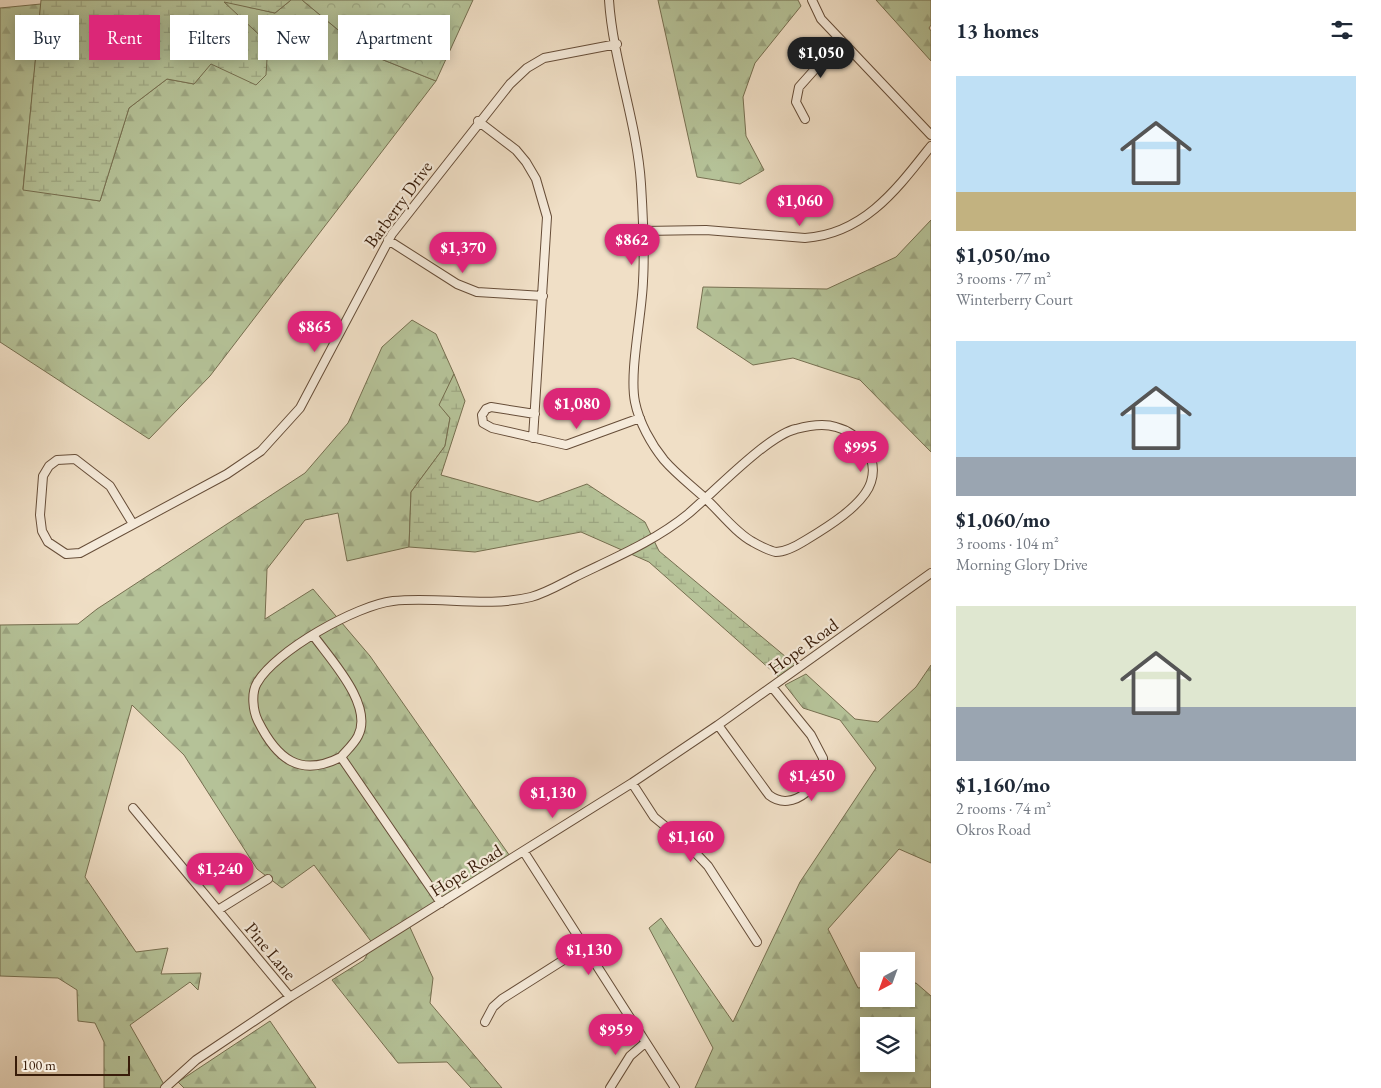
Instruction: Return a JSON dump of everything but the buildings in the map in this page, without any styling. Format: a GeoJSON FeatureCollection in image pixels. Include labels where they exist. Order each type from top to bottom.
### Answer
{"type":"FeatureCollection","features":[{"type":"Feature","properties":{"kind":"street"},"geometry":{"type":"LineString","coordinates":[[313,635],[350,687],[357,700],[361,715],[359,735],[341,757],[326,764],[312,767],[283,757],[266,737],[254,712],[254,686],[270,665],[313,635],[363,608],[392,601],[496,601],[535,596],[660,534],[706,498],[768,443],[791,429],[832,425],[859,440],[873,464],[872,481],[864,497],[824,530],[796,546],[776,552],[751,541],[706,498],[664,460],[640,418],[633,389],[644,278],[638,154],[609,0]]}},
{"type":"Feature","properties":{"kind":"street"},"geometry":{"type":"LineString","coordinates":[[812,0],[821,19],[931,135]]}},
{"type":"Feature","properties":{"kind":"street"},"geometry":{"type":"LineString","coordinates":[[805,119],[796,102],[799,87],[841,40]]}},
{"type":"Feature","properties":{"kind":"street","name":"Barberry Drive"},"geometry":{"type":"LineString","coordinates":[[133,524],[110,486],[75,459],[57,460],[43,476],[40,515],[42,531],[48,542],[56,549],[66,554],[80,553],[227,474],[261,452],[300,408],[388,240],[478,121],[510,84],[527,68],[544,58],[617,44]]}},
{"type":"Feature","properties":{"kind":"street"},"geometry":{"type":"LineString","coordinates":[[478,121],[516,150],[536,179],[547,217],[533,438]]}},
{"type":"Feature","properties":{"kind":"street"},"geometry":{"type":"LineString","coordinates":[[642,231],[706,230],[805,238],[820,237],[867,217],[881,206],[931,146]]}},
{"type":"Feature","properties":{"kind":"street"},"geometry":{"type":"LineString","coordinates":[[388,240],[457,284],[477,292],[543,296]]}},
{"type":"Feature","properties":{"kind":"street"},"geometry":{"type":"LineString","coordinates":[[535,414],[491,407],[486,409],[482,416],[484,423],[492,428],[566,445],[640,418]]}},
{"type":"Feature","properties":{"kind":"street","name":"Hope Road"},"geometry":{"type":"LineString","coordinates":[[165,1088],[196,1060],[290,997],[442,904],[632,783],[718,725],[931,573]]}},
{"type":"Feature","properties":{"kind":"street"},"geometry":{"type":"LineString","coordinates":[[718,725],[769,795],[775,800],[786,803],[801,796],[819,774],[823,758],[811,735],[772,687]]}},
{"type":"Feature","properties":{"kind":"street"},"geometry":{"type":"LineString","coordinates":[[341,757],[442,904]]}},
{"type":"Feature","properties":{"kind":"street"},"geometry":{"type":"LineString","coordinates":[[632,783],[654,818],[688,845],[708,866],[757,942]]}},
{"type":"Feature","properties":{"kind":"street","name":"Pine Lane"},"geometry":{"type":"LineString","coordinates":[[133,808],[290,997]]}},
{"type":"Feature","properties":{"kind":"street"},"geometry":{"type":"LineString","coordinates":[[524,852],[675,1088]]}},
{"type":"Feature","properties":{"kind":"street"},"geometry":{"type":"LineString","coordinates":[[218,910],[268,879]]}},
{"type":"Feature","properties":{"kind":"street"},"geometry":{"type":"LineString","coordinates":[[485,1022],[496,1003],[584,947]]}},
{"type":"Feature","properties":{"kind":"street"},"geometry":{"type":"LineString","coordinates":[[610,1088],[630,1056],[645,1043]]}},
{"type":"Feature","properties":{"kind":"green space"},"geometry":{"type":"Polygon","coordinates":[[[41,0],[291,0],[275,13],[224,2],[238,15],[170,15],[170,60],[248,60],[248,24],[258,34],[258,60],[267,60],[266,75],[256,85],[211,64],[194,84],[167,79],[129,108],[100,201],[23,190],[35,60],[79,60],[79,15],[40,15],[41,0]]]}},
{"type":"Feature","properties":{"kind":"green space"},"geometry":{"type":"Polygon","coordinates":[[[291,0],[302,0],[320,15],[258,15],[258,60],[328,60],[328,22],[338,30],[338,60],[384,60],[436,81],[210,376],[149,439],[0,342],[0,8],[41,4],[40,15],[15,15],[15,60],[36,60],[23,189],[100,201],[129,108],[167,79],[194,84],[212,60],[248,60],[248,15],[220,15],[223,1],[275,13],[291,0]]]}},
{"type":"Feature","properties":{"kind":"green space"},"geometry":{"type":"Polygon","coordinates":[[[302,0],[473,0],[450,50],[450,15],[338,15],[338,30],[328,22],[328,15],[320,15],[302,0]]]}},
{"type":"Feature","properties":{"kind":"green space"},"geometry":{"type":"Polygon","coordinates":[[[658,0],[798,0],[801,6],[755,63],[743,97],[746,136],[764,170],[740,184],[697,177],[658,0]]]}},
{"type":"Feature","properties":{"kind":"green space"},"geometry":{"type":"Polygon","coordinates":[[[876,0],[931,0],[931,25],[929,28],[931,31],[931,61],[876,0]]]}},
{"type":"Feature","properties":{"kind":"green space"},"geometry":{"type":"Polygon","coordinates":[[[384,60],[446,60],[436,81],[384,60]]]}},
{"type":"Feature","properties":{"kind":"green space"},"geometry":{"type":"Polygon","coordinates":[[[931,220],[931,452],[860,380],[793,358],[753,365],[697,328],[703,287],[827,289],[896,257],[931,220]]]}},
{"type":"Feature","properties":{"kind":"green space"},"geometry":{"type":"Polygon","coordinates":[[[412,320],[436,334],[454,374],[440,405],[450,418],[445,446],[411,492],[409,547],[347,561],[338,513],[305,520],[267,569],[265,619],[313,589],[370,656],[512,859],[408,923],[433,978],[430,1003],[502,1088],[471,1088],[447,1062],[398,1063],[332,980],[364,960],[373,944],[314,865],[282,888],[257,869],[184,755],[132,705],[85,877],[136,952],[168,948],[161,974],[201,973],[198,990],[190,982],[130,1025],[166,1088],[104,1088],[104,1042],[95,1023],[78,1021],[77,990],[58,978],[0,976],[0,625],[78,624],[97,609],[305,473],[348,423],[382,347],[412,320]]]}},
{"type":"Feature","properties":{"kind":"green space"},"geometry":{"type":"Polygon","coordinates":[[[454,374],[465,401],[441,475],[538,502],[587,484],[645,522],[659,551],[798,667],[780,678],[649,562],[581,532],[475,552],[409,547],[411,492],[445,446],[450,418],[439,405],[454,374]]]}},
{"type":"Feature","properties":{"kind":"green space"},"geometry":{"type":"Polygon","coordinates":[[[931,665],[931,863],[899,849],[828,929],[858,988],[860,988],[860,1008],[915,1008],[915,983],[931,996],[931,1088],[695,1088],[713,1048],[649,928],[661,918],[733,1022],[800,882],[876,768],[840,720],[803,708],[785,685],[806,674],[855,719],[878,722],[916,687],[931,665]]]}},
{"type":"Feature","properties":{"kind":"green space"},"geometry":{"type":"Polygon","coordinates":[[[270,1021],[316,1088],[184,1088],[178,1082],[270,1021]]]}}]}
